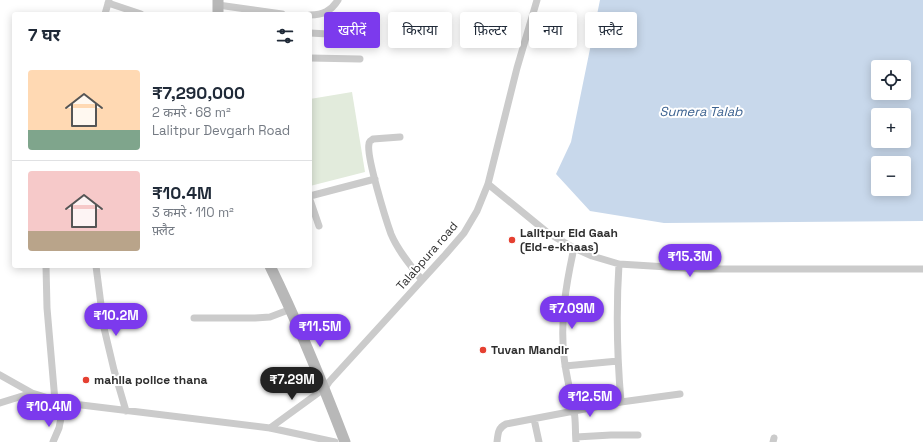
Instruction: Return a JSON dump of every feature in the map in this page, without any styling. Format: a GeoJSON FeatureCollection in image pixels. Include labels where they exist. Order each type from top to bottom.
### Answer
{"type":"FeatureCollection","features":[{"type":"Feature","properties":{"kind":"main road"},"geometry":{"type":"LineString","coordinates":[[271,268],[327,385],[345,442]]}},
{"type":"Feature","properties":{"kind":"main road"},"geometry":{"type":"LineString","coordinates":[[278,268],[294,298],[350,442]]}},
{"type":"Feature","properties":{"kind":"street"},"geometry":{"type":"LineString","coordinates":[[312,15],[325,13],[332,9],[338,0]]}},
{"type":"Feature","properties":{"kind":"street","name":"Talabpura road"},"geometry":{"type":"LineString","coordinates":[[270,428],[327,385],[464,233],[477,211],[488,184],[517,68],[537,0]]}},
{"type":"Feature","properties":{"kind":"street"},"geometry":{"type":"LineString","coordinates":[[106,12],[109,1],[136,12]]}},
{"type":"Feature","properties":{"kind":"street"},"geometry":{"type":"LineString","coordinates":[[221,6],[267,12]]}},
{"type":"Feature","properties":{"kind":"street"},"geometry":{"type":"LineString","coordinates":[[312,33],[324,34]]}},
{"type":"Feature","properties":{"kind":"street"},"geometry":{"type":"LineString","coordinates":[[312,58],[360,59]]}},
{"type":"Feature","properties":{"kind":"street"},"geometry":{"type":"LineString","coordinates":[[400,137],[373,139],[370,142],[369,148],[375,179],[391,235],[422,280]]}},
{"type":"Feature","properties":{"kind":"street"},"geometry":{"type":"LineString","coordinates":[[312,195],[375,179]]}},
{"type":"Feature","properties":{"kind":"street"},"geometry":{"type":"LineString","coordinates":[[488,184],[548,233],[574,248],[592,256],[619,264],[700,270],[923,269]]}},
{"type":"Feature","properties":{"kind":"street"},"geometry":{"type":"LineString","coordinates":[[312,206],[319,226]]}},
{"type":"Feature","properties":{"kind":"street"},"geometry":{"type":"LineString","coordinates":[[574,248],[566,280],[562,313],[565,366],[574,412],[576,440],[611,435],[638,435]]}},
{"type":"Feature","properties":{"kind":"street"},"geometry":{"type":"LineString","coordinates":[[619,264],[617,299],[618,361],[621,402]]}},
{"type":"Feature","properties":{"kind":"street"},"geometry":{"type":"LineString","coordinates":[[46,268],[55,401],[57,411],[61,418],[59,428],[53,442]]}},
{"type":"Feature","properties":{"kind":"street"},"geometry":{"type":"LineString","coordinates":[[96,268],[104,328],[126,411]]}},
{"type":"Feature","properties":{"kind":"street"},"geometry":{"type":"LineString","coordinates":[[194,318],[270,317],[291,309]]}},
{"type":"Feature","properties":{"kind":"street"},"geometry":{"type":"LineString","coordinates":[[565,366],[618,361]]}},
{"type":"Feature","properties":{"kind":"street"},"geometry":{"type":"LineString","coordinates":[[0,375],[32,393],[65,404],[270,428],[334,442]]}},
{"type":"Feature","properties":{"kind":"street"},"geometry":{"type":"LineString","coordinates":[[0,403],[32,393]]}},
{"type":"Feature","properties":{"kind":"street"},"geometry":{"type":"LineString","coordinates":[[497,442],[498,430],[502,426],[621,402],[680,394]]}},
{"type":"Feature","properties":{"kind":"street"},"geometry":{"type":"LineString","coordinates":[[534,419],[539,442]]}},
{"type":"Feature","properties":{"kind":"green space"},"geometry":{"type":"Polygon","coordinates":[[[352,92],[365,172],[312,185],[312,99],[352,92]]]}},
{"type":"Feature","properties":{"kind":"water","name":"Sumera Talab"},"geometry":{"type":"Polygon","coordinates":[[[600,0],[923,0],[923,221],[664,223],[590,211],[556,174],[571,142],[590,48],[637,48],[637,12],[598,12],[600,0]]]}},
{"type":"Feature","properties":{"kind":"place","name":"Lalitpur Eid Gaah (Eid-e-khaas)"},"geometry":{"type":"Point","coordinates":[512,240]}},
{"type":"Feature","properties":{"kind":"place","name":"Tuvan Mandir"},"geometry":{"type":"Point","coordinates":[483,350]}},
{"type":"Feature","properties":{"kind":"place","name":"mahila police thana"},"geometry":{"type":"Point","coordinates":[86,380]}}]}
